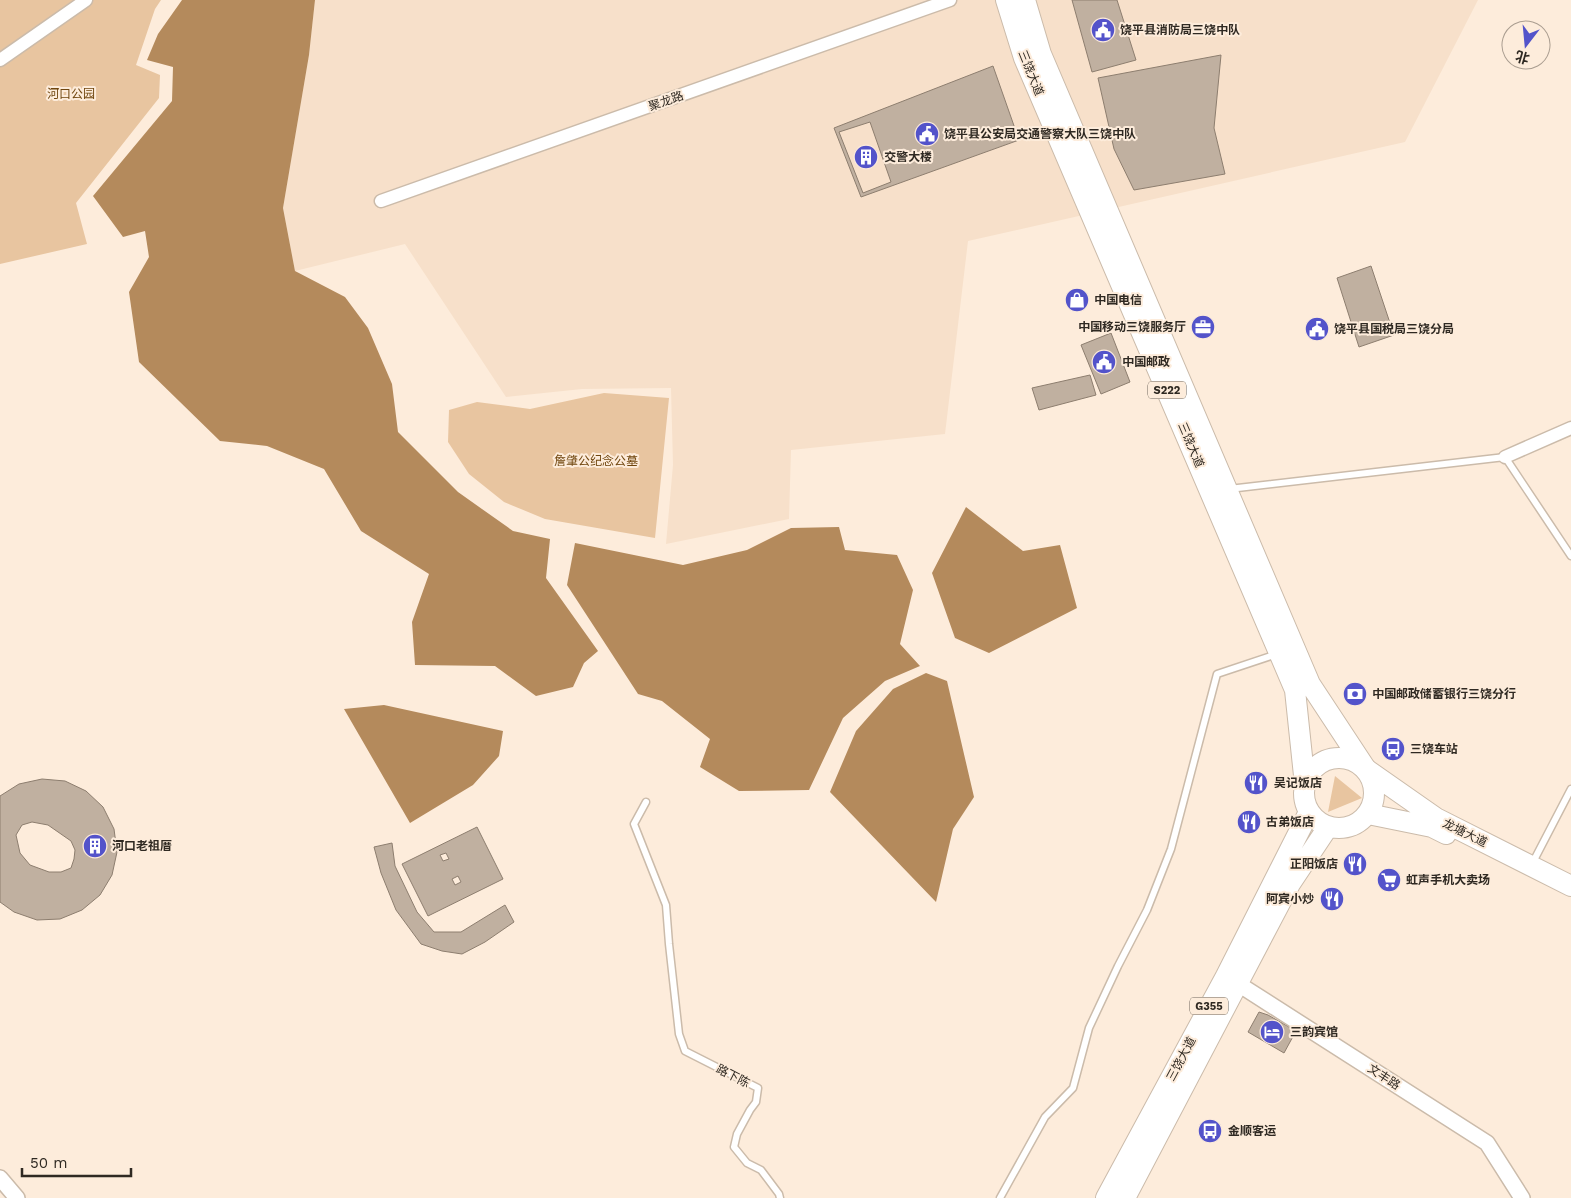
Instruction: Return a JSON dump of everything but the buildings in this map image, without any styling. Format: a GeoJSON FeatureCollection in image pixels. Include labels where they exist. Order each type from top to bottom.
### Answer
{"type":"FeatureCollection","features":[{"type":"Feature","properties":{"kind":"main road","name":"三饶大道"},"geometry":{"type":"LineString","coordinates":[[1006,0],[1024,58],[1219,490],[1280,653],[1303,687],[1366,769]]}},
{"type":"Feature","properties":{"kind":"main road","name":"三饶大道"},"geometry":{"type":"LineString","coordinates":[[1025,0],[1041,54],[1219,490],[1303,687],[1305,785]]}},
{"type":"Feature","properties":{"kind":"main road"},"geometry":{"type":"LineString","coordinates":[[1347,758],[1357,762],[1366,769],[1375,791],[1374,804],[1360,823],[1349,828],[1338,829],[1328,827],[1319,822],[1309,812],[1304,796],[1305,785],[1309,775],[1325,760],[1347,758]]}},
{"type":"Feature","properties":{"kind":"main road","name":"龙塘大道"},"geometry":{"type":"LineString","coordinates":[[1366,769],[1434,823],[1529,870],[1571,886]]}},
{"type":"Feature","properties":{"kind":"main road","name":"三饶大道"},"geometry":{"type":"LineString","coordinates":[[1106,1198],[1232,980],[1283,881],[1309,812]]}},
{"type":"Feature","properties":{"kind":"main road","name":"龙塘大道"},"geometry":{"type":"LineString","coordinates":[[1368,814],[1434,823]]}},
{"type":"Feature","properties":{"kind":"main road","name":"三饶大道"},"geometry":{"type":"LineString","coordinates":[[1283,881],[1328,827]]}},
{"type":"Feature","properties":{"kind":"main road","name":"龙塘大道"},"geometry":{"type":"LineString","coordinates":[[1529,870],[1571,897]]}},
{"type":"Feature","properties":{"kind":"main road","name":"三饶大道"},"geometry":{"type":"LineString","coordinates":[[1124,1198],[1216,1023],[1232,980]]}},
{"type":"Feature","properties":{"kind":"street"},"geometry":{"type":"LineString","coordinates":[[0,60],[86,0]]}},
{"type":"Feature","properties":{"kind":"street","name":"聚龙路"},"geometry":{"type":"LineString","coordinates":[[381,201],[950,0]]}},
{"type":"Feature","properties":{"kind":"street"},"geometry":{"type":"LineString","coordinates":[[1505,457],[1571,428]]}},
{"type":"Feature","properties":{"kind":"street","name":"文丰路"},"geometry":{"type":"LineString","coordinates":[[1232,980],[1487,1143],[1522,1198]]}},
{"type":"Feature","properties":{"kind":"street"},"geometry":{"type":"LineString","coordinates":[[0,1178],[17,1198]]}},
{"type":"Feature","properties":{"kind":"lane"},"geometry":{"type":"LineString","coordinates":[[1219,490],[1505,457],[1571,556]]}},
{"type":"Feature","properties":{"kind":"lane"},"geometry":{"type":"LineString","coordinates":[[1000,1198],[1045,1117],[1073,1088],[1089,1028],[1147,910],[1171,849],[1217,674],[1280,653]]}},
{"type":"Feature","properties":{"kind":"lane"},"geometry":{"type":"LineString","coordinates":[[1529,870],[1571,789]]}},
{"type":"Feature","properties":{"kind":"lane","name":"路下陈"},"geometry":{"type":"LineString","coordinates":[[646,802],[634,824],[666,905],[679,1034],[685,1051],[758,1088],[756,1102],[738,1134],[734,1147],[747,1163],[761,1170],[780,1198]]}},
{"type":"Feature","properties":{"kind":"shaded area"},"geometry":{"type":"Polygon","coordinates":[[[182,0],[315,0],[309,55],[283,208],[295,271],[345,297],[368,328],[392,384],[398,432],[458,492],[513,531],[550,539],[546,578],[598,651],[584,663],[573,687],[536,696],[495,666],[415,665],[412,622],[429,574],[361,531],[324,469],[267,446],[220,441],[139,362],[129,292],[149,257],[145,231],[123,237],[93,196],[172,101],[173,67],[147,60],[158,34],[182,0]]]}},
{"type":"Feature","properties":{"kind":"shaded area"},"geometry":{"type":"Polygon","coordinates":[[[315,0],[1478,0],[1405,142],[968,241],[945,434],[791,450],[789,519],[666,544],[673,465],[671,388],[582,389],[506,397],[405,244],[295,271],[283,208],[309,55],[315,0]]]}},
{"type":"Feature","properties":{"kind":"shaded area"},"geometry":{"type":"Polygon","coordinates":[[[966,507],[1023,551],[1060,545],[1077,608],[989,653],[955,638],[932,573],[966,507]]]}},
{"type":"Feature","properties":{"kind":"shaded area"},"geometry":{"type":"Polygon","coordinates":[[[839,527],[845,550],[897,555],[913,590],[900,644],[920,666],[885,681],[843,718],[809,790],[739,791],[700,767],[710,739],[662,701],[638,694],[567,585],[575,543],[683,565],[747,550],[791,528],[839,527]]]}},
{"type":"Feature","properties":{"kind":"shaded area"},"geometry":{"type":"Polygon","coordinates":[[[926,673],[947,681],[974,797],[953,829],[936,902],[830,792],[856,731],[893,689],[926,673]]]}},
{"type":"Feature","properties":{"kind":"shaded area"},"geometry":{"type":"Polygon","coordinates":[[[384,705],[503,731],[499,756],[473,785],[410,823],[344,709],[384,705]]]}},
{"type":"Feature","properties":{"kind":"green space","name":"河口公园"},"geometry":{"type":"Polygon","coordinates":[[[0,0],[161,0],[155,9],[136,65],[160,75],[159,98],[76,203],[87,244],[0,264],[0,0]]]}},
{"type":"Feature","properties":{"kind":"green space","name":"詹肇公纪念公墓"},"geometry":{"type":"Polygon","coordinates":[[[604,393],[669,398],[655,538],[545,519],[504,502],[469,474],[448,442],[449,410],[477,402],[530,409],[604,393]]]}},
{"type":"Feature","properties":{"kind":"green space"},"geometry":{"type":"Polygon","coordinates":[[[1335,776],[1362,798],[1328,812],[1335,776]]]}},
{"type":"Feature","properties":{"kind":"place","name":"饶平县消防局三饶中队"},"geometry":{"type":"Point","coordinates":[1103,30]}},
{"type":"Feature","properties":{"kind":"place","name":"饶平县公安局交通警察大队三饶中队"},"geometry":{"type":"Point","coordinates":[927,134]}},
{"type":"Feature","properties":{"kind":"place","name":"交警大楼"},"geometry":{"type":"Point","coordinates":[866,157]}},
{"type":"Feature","properties":{"kind":"place","name":"中国电信"},"geometry":{"type":"Point","coordinates":[1077,300]}},
{"type":"Feature","properties":{"kind":"place","name":"中国移动三饶服务厅"},"geometry":{"type":"Point","coordinates":[1203,327]}},
{"type":"Feature","properties":{"kind":"place","name":"饶平县国税局三饶分局"},"geometry":{"type":"Point","coordinates":[1317,329]}},
{"type":"Feature","properties":{"kind":"place","name":"中国邮政"},"geometry":{"type":"Point","coordinates":[1104,362]}},
{"type":"Feature","properties":{"kind":"place","name":"中国邮政储蓄银行三饶分行"},"geometry":{"type":"Point","coordinates":[1355,694]}},
{"type":"Feature","properties":{"kind":"place","name":"三饶车站"},"geometry":{"type":"Point","coordinates":[1393,749]}},
{"type":"Feature","properties":{"kind":"place","name":"吴记饭店"},"geometry":{"type":"Point","coordinates":[1256,783]}},
{"type":"Feature","properties":{"kind":"place","name":"古弟饭店"},"geometry":{"type":"Point","coordinates":[1249,822]}},
{"type":"Feature","properties":{"kind":"place","name":"河口老祖厝"},"geometry":{"type":"Point","coordinates":[95,846]}},
{"type":"Feature","properties":{"kind":"place","name":"正阳饭店"},"geometry":{"type":"Point","coordinates":[1355,864]}},
{"type":"Feature","properties":{"kind":"place","name":"虹声手机大卖场"},"geometry":{"type":"Point","coordinates":[1389,880]}},
{"type":"Feature","properties":{"kind":"place","name":"阿宾小炒"},"geometry":{"type":"Point","coordinates":[1332,899]}},
{"type":"Feature","properties":{"kind":"place","name":"三韵宾馆"},"geometry":{"type":"Point","coordinates":[1272,1032]}},
{"type":"Feature","properties":{"kind":"place","name":"金顺客运"},"geometry":{"type":"Point","coordinates":[1210,1131]}}]}
